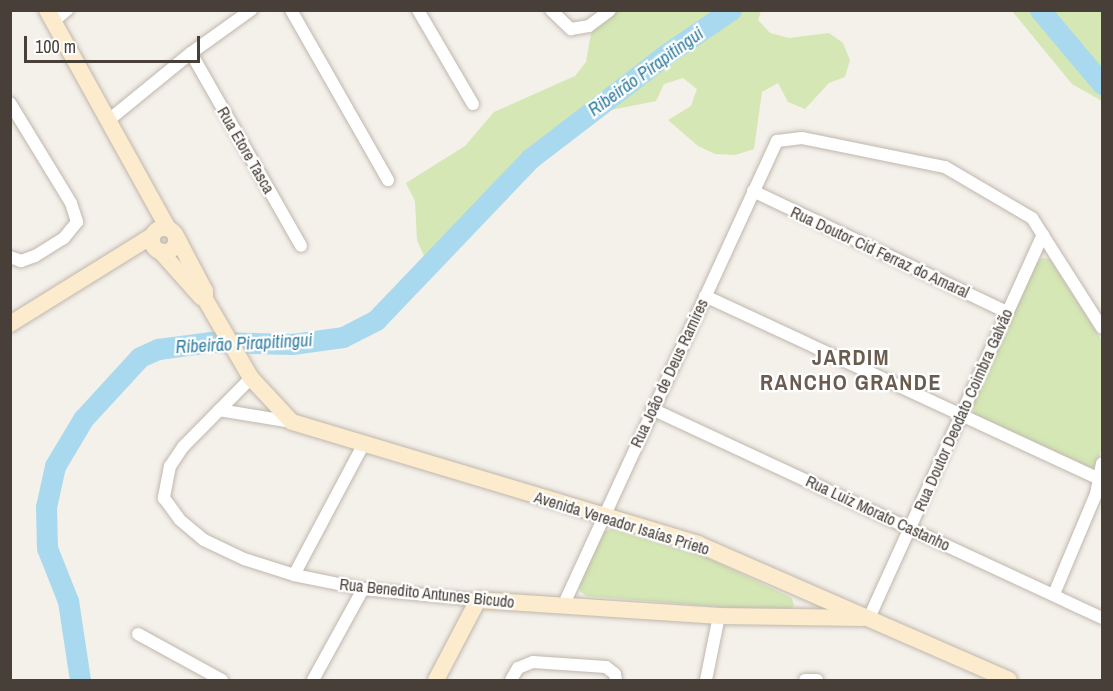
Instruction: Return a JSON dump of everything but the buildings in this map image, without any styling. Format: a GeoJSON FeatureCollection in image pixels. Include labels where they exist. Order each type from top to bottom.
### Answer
{"type":"FeatureCollection","features":[{"type":"Feature","properties":{"kind":"main road","name":"Avenida Vereador Isaías Prieto"},"geometry":{"type":"LineString","coordinates":[[56,14],[151,199],[161,238],[205,291],[207,303],[248,373],[292,422],[698,544],[869,618],[990,676],[1009,681]]}},
{"type":"Feature","properties":{"kind":"main road"},"geometry":{"type":"LineString","coordinates":[[10,324],[110,264],[161,238]]}},
{"type":"Feature","properties":{"kind":"main road"},"geometry":{"type":"LineString","coordinates":[[436,681],[478,600]]}},
{"type":"Feature","properties":{"kind":"main road","name":"Rua Benedito Antunes Bicudo"},"geometry":{"type":"LineString","coordinates":[[478,600],[719,616],[869,618]]}},
{"type":"Feature","properties":{"kind":"street"},"geometry":{"type":"LineString","coordinates":[[110,119],[191,53],[251,10]]}},
{"type":"Feature","properties":{"kind":"street"},"geometry":{"type":"LineString","coordinates":[[291,10],[388,180]]}},
{"type":"Feature","properties":{"kind":"street"},"geometry":{"type":"LineString","coordinates":[[418,10],[472,104]]}},
{"type":"Feature","properties":{"kind":"street"},"geometry":{"type":"LineString","coordinates":[[551,10],[572,29],[589,26],[610,10]]}},
{"type":"Feature","properties":{"kind":"street","name":"Rua Etore Tasca"},"geometry":{"type":"LineString","coordinates":[[191,53],[301,246]]}},
{"type":"Feature","properties":{"kind":"street"},"geometry":{"type":"LineString","coordinates":[[10,103],[76,214],[75,228],[35,256],[14,259]]}},
{"type":"Feature","properties":{"kind":"street","name":"Rua João de Deus Ramires"},"geometry":{"type":"LineString","coordinates":[[563,606],[777,141],[802,138],[945,166],[1032,218],[1043,235]]}},
{"type":"Feature","properties":{"kind":"street","name":"Rua Doutor Cid Ferraz do Amaral"},"geometry":{"type":"LineString","coordinates":[[753,191],[1007,312]]}},
{"type":"Feature","properties":{"kind":"street"},"geometry":{"type":"LineString","coordinates":[[1043,235],[1102,328]]}},
{"type":"Feature","properties":{"kind":"street","name":"Rua Doutor Deodato Coimbra Galvão"},"geometry":{"type":"LineString","coordinates":[[869,618],[1043,235]]}},
{"type":"Feature","properties":{"kind":"street"},"geometry":{"type":"LineString","coordinates":[[705,296],[1101,479]]}},
{"type":"Feature","properties":{"kind":"street","name":"Rua Benedito Antunes Bicudo"},"geometry":{"type":"LineString","coordinates":[[248,373],[170,466],[164,498],[180,520],[204,540],[244,559],[294,575],[363,589],[478,600]]}},
{"type":"Feature","properties":{"kind":"street","name":"Rua Luiz Morato Castanho"},"geometry":{"type":"LineString","coordinates":[[652,409],[1102,618]]}},
{"type":"Feature","properties":{"kind":"street","name":"Avenida Vereador Isaías Prieto"},"geometry":{"type":"LineString","coordinates":[[219,410],[292,422]]}},
{"type":"Feature","properties":{"kind":"street"},"geometry":{"type":"LineString","coordinates":[[294,575],[363,445]]}},
{"type":"Feature","properties":{"kind":"street"},"geometry":{"type":"LineString","coordinates":[[1054,594],[1096,494],[1101,479],[1102,464]]}},
{"type":"Feature","properties":{"kind":"street"},"geometry":{"type":"LineString","coordinates":[[313,681],[363,589]]}},
{"type":"Feature","properties":{"kind":"street"},"geometry":{"type":"LineString","coordinates":[[706,681],[719,616]]}},
{"type":"Feature","properties":{"kind":"street"},"geometry":{"type":"LineString","coordinates":[[138,634],[222,681]]}},
{"type":"Feature","properties":{"kind":"street"},"geometry":{"type":"LineString","coordinates":[[512,681],[518,668],[533,662],[606,667],[615,674],[616,681]]}},
{"type":"Feature","properties":{"kind":"street"},"geometry":{"type":"LineString","coordinates":[[805,681],[817,681]]}},
{"type":"Feature","properties":{"kind":"green space"},"geometry":{"type":"Polygon","coordinates":[[[601,11],[761,11],[758,20],[770,33],[789,38],[829,33],[843,43],[850,60],[845,77],[829,83],[805,109],[788,102],[778,83],[762,92],[754,149],[735,155],[715,154],[698,146],[668,120],[691,106],[697,89],[683,78],[664,84],[656,101],[596,113],[537,154],[516,183],[486,205],[436,257],[424,256],[417,240],[415,201],[406,183],[465,146],[494,112],[575,76],[586,62],[591,33],[601,11]]]}},
{"type":"Feature","properties":{"kind":"green space"},"geometry":{"type":"Polygon","coordinates":[[[1012,11],[1102,11],[1102,101],[1072,84],[1012,11]]]}},
{"type":"Feature","properties":{"kind":"green space"},"geometry":{"type":"Polygon","coordinates":[[[1042,258],[1050,259],[1102,341],[1102,449],[1095,467],[1089,467],[974,414],[973,405],[1036,264],[1042,258]]]}},
{"type":"Feature","properties":{"kind":"green space"},"geometry":{"type":"Polygon","coordinates":[[[611,529],[708,558],[792,598],[794,606],[789,609],[758,610],[586,596],[580,591],[579,582],[603,532],[611,529]]]}},
{"type":"Feature","properties":{"kind":"waterway","name":"Ribeirão Pirapitingui"},"geometry":{"type":"LineString","coordinates":[[80,680],[68,601],[47,548],[46,507],[55,466],[83,419],[140,357],[158,349],[210,342],[292,344],[343,337],[376,320],[531,158],[665,55],[731,10]]}},
{"type":"Feature","properties":{"kind":"waterway","name":"Ribeirão Pirapitingui"},"geometry":{"type":"LineString","coordinates":[[1040,10],[1102,84]]}},
{"type":"Feature","properties":{"kind":"district","name":"JARDIM RANCHO GRANDE"},"geometry":{"type":"Point","coordinates":[851,370]}}]}
